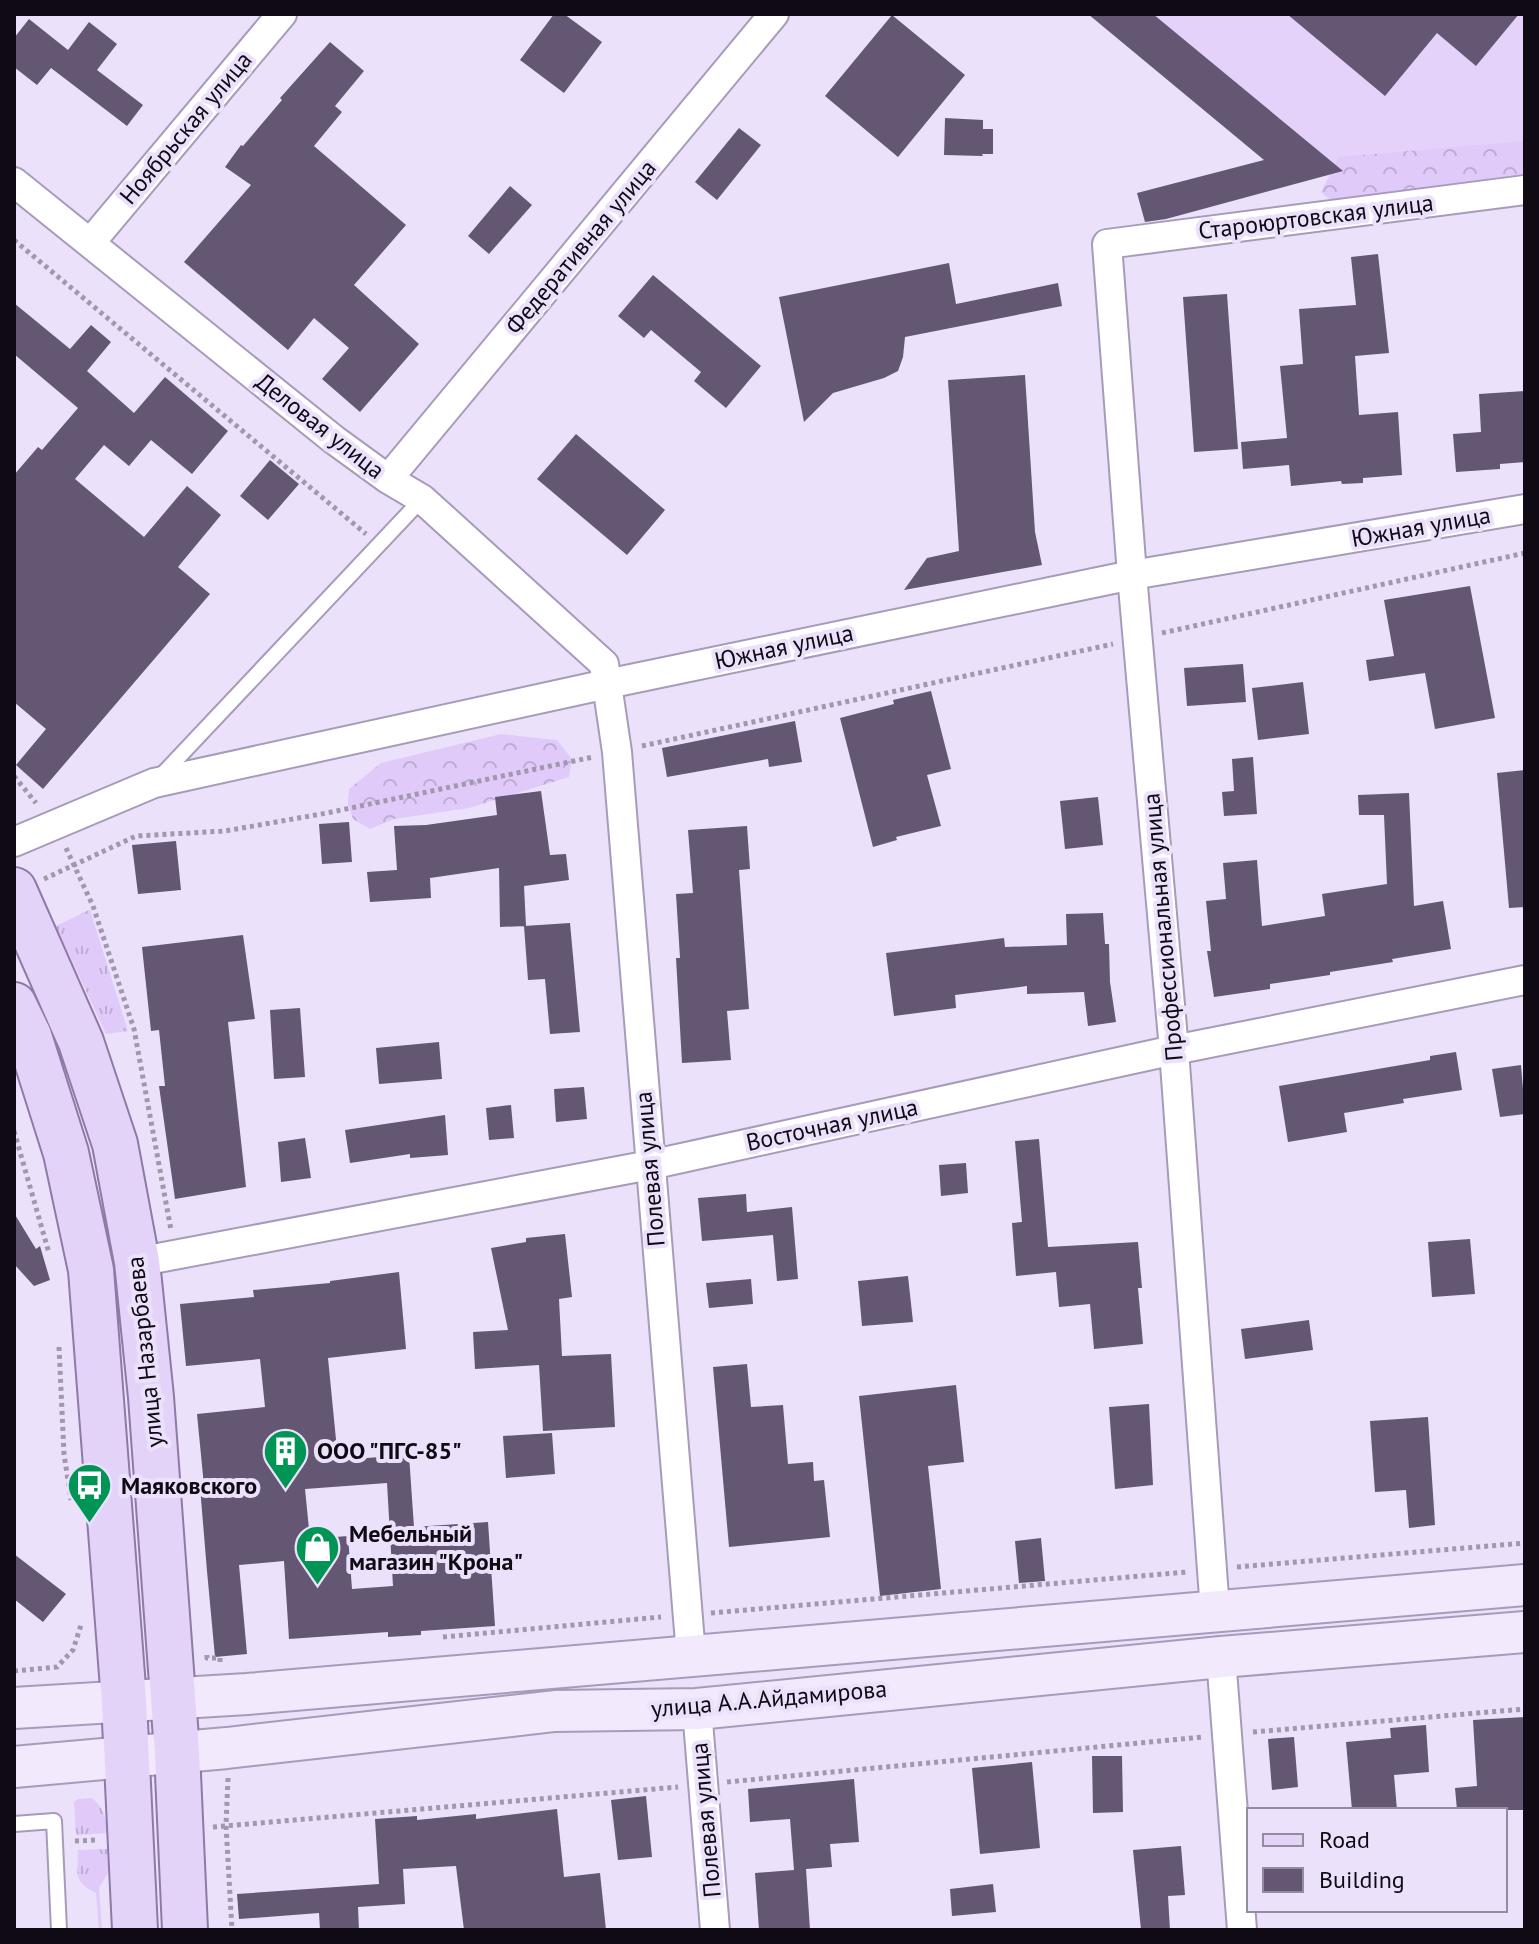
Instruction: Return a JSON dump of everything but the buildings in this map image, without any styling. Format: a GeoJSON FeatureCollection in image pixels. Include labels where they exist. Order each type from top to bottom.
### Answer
{"type":"FeatureCollection","features":[{"type":"Feature","properties":{"kind":"main road","name":"улица Назарбаева"},"geometry":{"type":"LineString","coordinates":[[14,890],[71,1016],[96,1086],[115,1144],[137,1262],[151,1397],[177,1752],[185,1930]]}},
{"type":"Feature","properties":{"kind":"main road","name":"улица Назарбаева"},"geometry":{"type":"LineString","coordinates":[[19,1028],[66,1153],[91,1270],[128,1757],[135,1930]]}},
{"type":"Feature","properties":{"kind":"main road","name":"улица А.А.Айдамирова"},"geometry":{"type":"LineString","coordinates":[[14,1708],[553,1668],[1525,1585]]}},
{"type":"Feature","properties":{"kind":"main road","name":"улица А.А.Айдамирова"},"geometry":{"type":"LineString","coordinates":[[14,1767],[555,1711],[697,1709],[1221,1657],[1525,1632]]}},
{"type":"Feature","properties":{"kind":"main road"},"geometry":{"type":"LineString","coordinates":[[553,1668],[555,1711]]}},
{"type":"Feature","properties":{"kind":"street","name":"Ноябрьская улица"},"geometry":{"type":"LineString","coordinates":[[90,243],[282,14]]}},
{"type":"Feature","properties":{"kind":"street","name":"Федеративная улица"},"geometry":{"type":"LineString","coordinates":[[388,479],[774,14]]}},
{"type":"Feature","properties":{"kind":"street","name":"Деловая улица"},"geometry":{"type":"LineString","coordinates":[[14,182],[333,439],[388,479],[422,499],[604,664],[607,684]]}},
{"type":"Feature","properties":{"kind":"street","name":"Староюртовская улица"},"geometry":{"type":"LineString","coordinates":[[1107,244],[1525,190]]}},
{"type":"Feature","properties":{"kind":"street","name":"Профессиональная улица"},"geometry":{"type":"LineString","coordinates":[[1107,244],[1132,575],[1174,1050],[1215,1611]]}},
{"type":"Feature","properties":{"kind":"street","name":"Южная улица"},"geometry":{"type":"LineString","coordinates":[[14,842],[154,783],[607,684],[1132,575],[1525,509]]}},
{"type":"Feature","properties":{"kind":"street","name":"Полевая улица"},"geometry":{"type":"LineString","coordinates":[[607,684],[617,752],[691,1655]]}},
{"type":"Feature","properties":{"kind":"street","name":"Восточная улица"},"geometry":{"type":"LineString","coordinates":[[137,1262],[650,1165],[1174,1050],[1525,980]]}},
{"type":"Feature","properties":{"kind":"street"},"geometry":{"type":"LineString","coordinates":[[1221,1657],[1242,1930]]}},
{"type":"Feature","properties":{"kind":"street","name":"Полевая улица"},"geometry":{"type":"LineString","coordinates":[[697,1709],[715,1930]]}},
{"type":"Feature","properties":{"kind":"lane"},"geometry":{"type":"LineString","coordinates":[[154,783],[422,499]]}},
{"type":"Feature","properties":{"kind":"lane"},"geometry":{"type":"LineString","coordinates":[[14,1824],[54,1821],[59,1930]]}},
{"type":"Feature","properties":{"kind":"path"},"geometry":{"type":"LineString","coordinates":[[14,240],[379,545]]}},
{"type":"Feature","properties":{"kind":"path"},"geometry":{"type":"LineString","coordinates":[[75,864],[136,836],[225,831],[327,813],[1525,553]]}},
{"type":"Feature","properties":{"kind":"path"},"geometry":{"type":"LineString","coordinates":[[14,1131],[52,1265]]}},
{"type":"Feature","properties":{"kind":"path"},"geometry":{"type":"LineString","coordinates":[[58,1337],[64,1454],[73,1513]]}},
{"type":"Feature","properties":{"kind":"path"},"geometry":{"type":"LineString","coordinates":[[443,1637],[1525,1543]]}},
{"type":"Feature","properties":{"kind":"path"},"geometry":{"type":"LineString","coordinates":[[14,1671],[57,1667],[73,1650],[81,1629],[80,1615]]}},
{"type":"Feature","properties":{"kind":"path"},"geometry":{"type":"LineString","coordinates":[[232,1930],[226,1825],[703,1785],[1228,1734],[1525,1709]]}},
{"type":"Feature","properties":{"kind":"shaded area"},"geometry":{"type":"Polygon","coordinates":[[[1153,14],[1525,14],[1525,159],[1343,171],[1153,14]]]}},
{"type":"Feature","properties":{"kind":"green space"},"geometry":{"type":"Polygon","coordinates":[[[1525,141],[1525,176],[1368,195],[1351,207],[1334,203],[1321,192],[1339,157],[1525,141]]]}},
{"type":"Feature","properties":{"kind":"green space"},"geometry":{"type":"Polygon","coordinates":[[[501,734],[557,740],[572,759],[569,777],[469,808],[394,819],[370,829],[353,819],[348,804],[349,789],[381,763],[501,734]]]}},
{"type":"Feature","properties":{"kind":"green space"},"geometry":{"type":"Polygon","coordinates":[[[90,910],[128,1031],[106,1034],[56,926],[90,910]]]}},
{"type":"Feature","properties":{"kind":"green space"},"geometry":{"type":"Polygon","coordinates":[[[92,1798],[104,1814],[108,1833],[76,1835],[74,1802],[92,1798]]]}},
{"type":"Feature","properties":{"kind":"green space"},"geometry":{"type":"Polygon","coordinates":[[[107,1849],[108,1873],[99,1888],[102,1930],[99,1930],[96,1893],[83,1885],[78,1876],[78,1850],[107,1849]]]}},
{"type":"Feature","properties":{"kind":"place","name":"ООО \"ПГС-85\""},"geometry":{"type":"Point","coordinates":[286,1490]}},
{"type":"Feature","properties":{"kind":"place","name":"Маяковского"},"geometry":{"type":"Point","coordinates":[90,1525]}},
{"type":"Feature","properties":{"kind":"place","name":"Мебельный магазин \"Крона\""},"geometry":{"type":"Point","coordinates":[318,1587]}}]}
